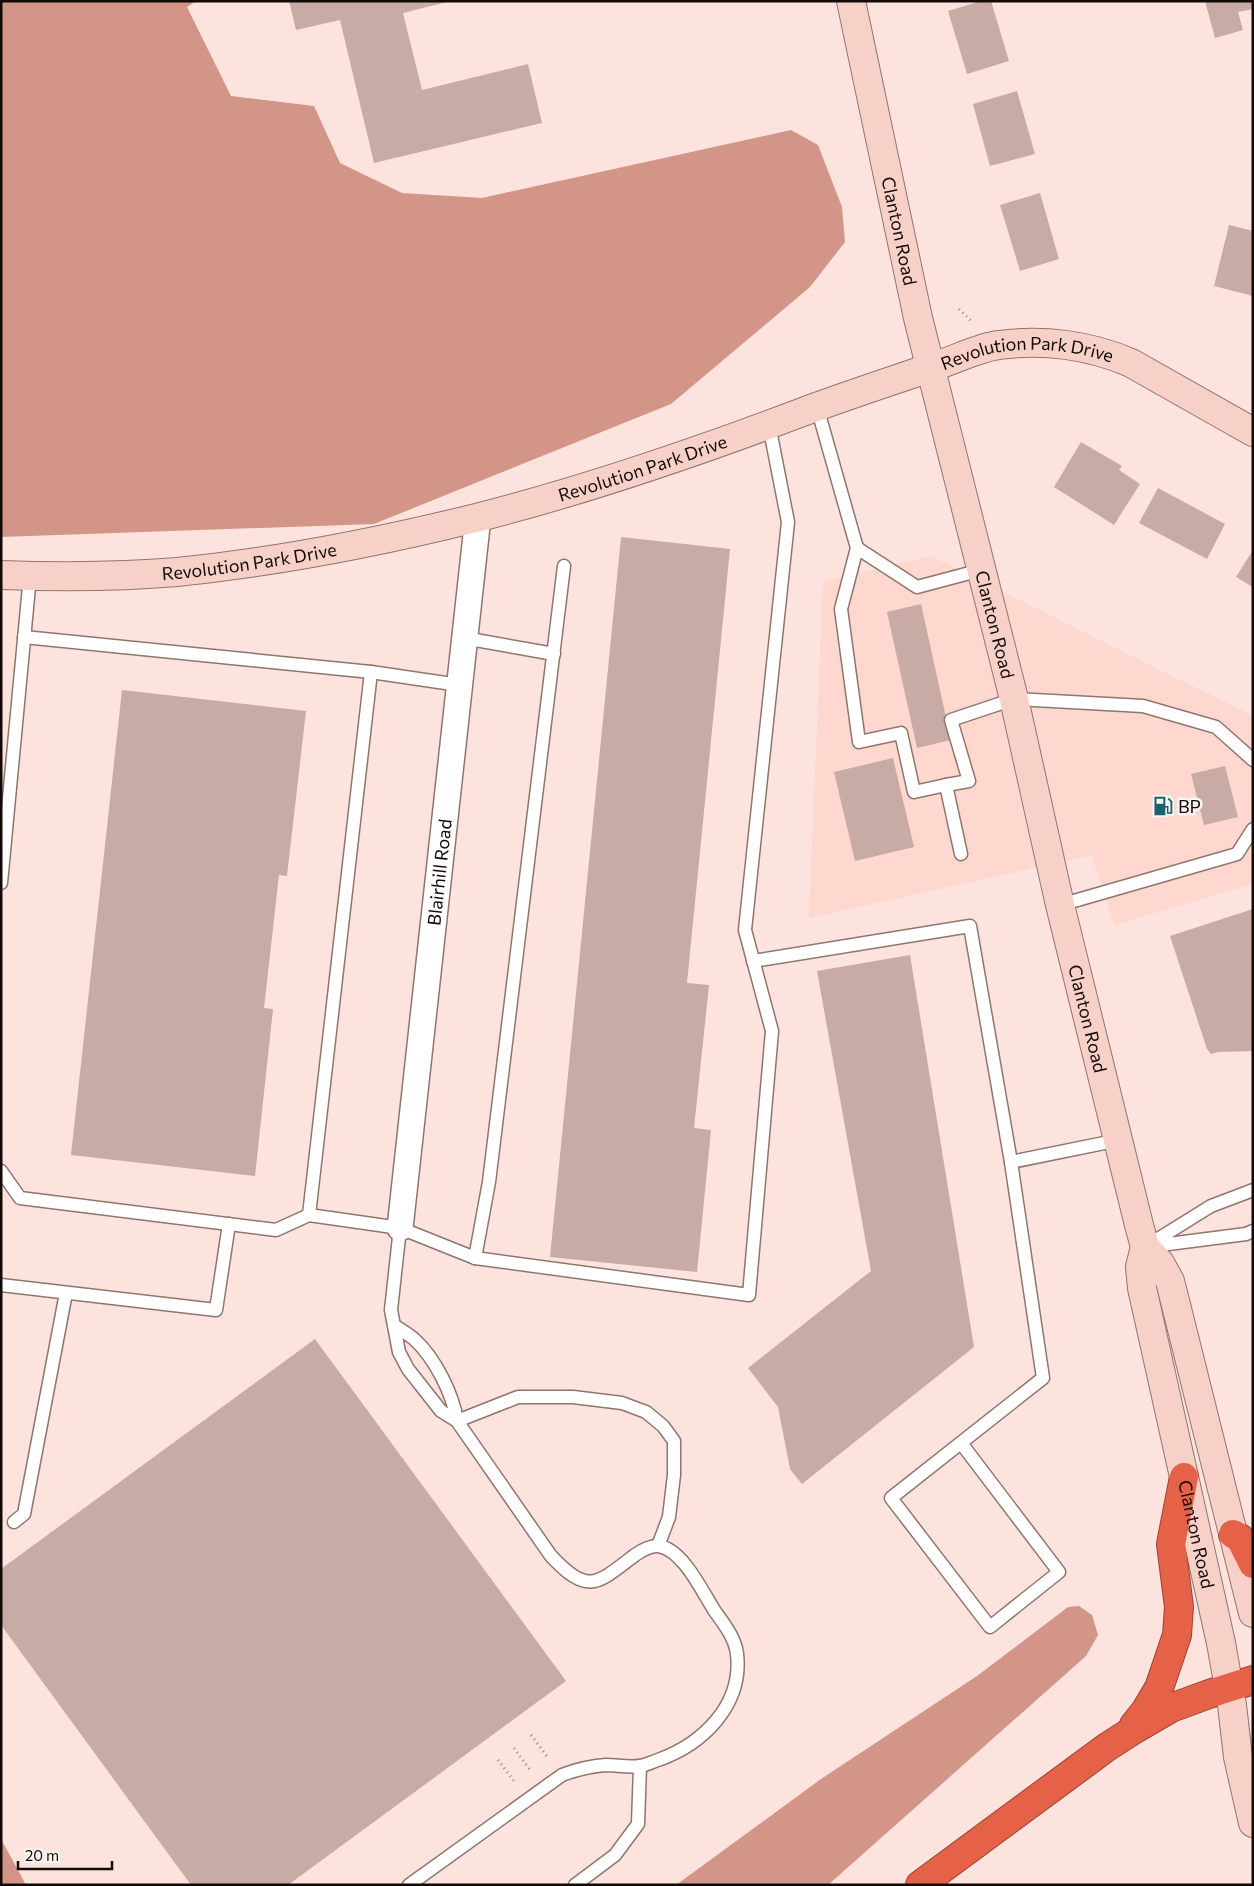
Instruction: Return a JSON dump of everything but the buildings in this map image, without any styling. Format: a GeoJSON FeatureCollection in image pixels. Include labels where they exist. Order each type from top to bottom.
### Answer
{"type":"FeatureCollection","features":[{"type":"Feature","properties":{"kind":"highway"},"geometry":{"type":"LineString","coordinates":[[1122,1737],[1146,1710],[1159,1688],[1177,1635],[1179,1607],[1171,1544],[1184,1477]]}},
{"type":"Feature","properties":{"kind":"highway"},"geometry":{"type":"LineString","coordinates":[[1233,1534],[1240,1538],[1253,1564]]}},
{"type":"Feature","properties":{"kind":"highway"},"geometry":{"type":"LineString","coordinates":[[920,1885],[1122,1737],[1189,1700],[1241,1684]]}},
{"type":"Feature","properties":{"kind":"main road","name":"Clanton Road"},"geometry":{"type":"LineString","coordinates":[[851,1],[918,318],[1014,699],[1060,905],[1145,1247],[1140,1267],[1142,1288],[1184,1477],[1241,1684],[1238,1757],[1253,1823]]}},
{"type":"Feature","properties":{"kind":"main road","name":"Revolution Park Drive"},"geometry":{"type":"LineString","coordinates":[[1,576],[70,577],[176,572],[228,566],[348,546],[478,517],[604,482],[997,345],[1032,343],[1072,345],[1112,355],[1131,363],[1253,432]]}},
{"type":"Feature","properties":{"kind":"main road","name":"Clanton Road"},"geometry":{"type":"LineString","coordinates":[[1145,1247],[1160,1263],[1170,1281],[1253,1613]]}},
{"type":"Feature","properties":{"kind":"street","name":"Blairhill Road"},"geometry":{"type":"LineString","coordinates":[[400,1228],[478,517]]}},
{"type":"Feature","properties":{"kind":"lane"},"geometry":{"type":"LineString","coordinates":[[817,407],[857,548],[840,609],[859,742],[901,733],[914,792],[969,781],[951,720],[1014,699],[1142,706],[1216,727],[1253,760]]}},
{"type":"Feature","properties":{"kind":"lane"},"geometry":{"type":"LineString","coordinates":[[1,1170],[20,1198],[276,1230],[309,1215],[400,1228],[475,1258],[749,1295],[772,1031],[745,930],[788,522],[769,425]]}},
{"type":"Feature","properties":{"kind":"lane"},"geometry":{"type":"LineString","coordinates":[[857,548],[917,587],[981,570]]}},
{"type":"Feature","properties":{"kind":"lane"},"geometry":{"type":"LineString","coordinates":[[475,1258],[490,1182],[564,566]]}},
{"type":"Feature","properties":{"kind":"lane"},"geometry":{"type":"LineString","coordinates":[[1,883],[30,576]]}},
{"type":"Feature","properties":{"kind":"lane"},"geometry":{"type":"LineString","coordinates":[[24,637],[371,672],[459,685]]}},
{"type":"Feature","properties":{"kind":"lane"},"geometry":{"type":"LineString","coordinates":[[464,638],[554,654]]}},
{"type":"Feature","properties":{"kind":"lane"},"geometry":{"type":"LineString","coordinates":[[309,1215],[371,672]]}},
{"type":"Feature","properties":{"kind":"lane"},"geometry":{"type":"LineString","coordinates":[[946,785],[961,854]]}},
{"type":"Feature","properties":{"kind":"lane"},"geometry":{"type":"LineString","coordinates":[[1060,905],[1237,854],[1253,829]]}},
{"type":"Feature","properties":{"kind":"lane"},"geometry":{"type":"LineString","coordinates":[[753,961],[970,926],[1010,1162],[1043,1378],[891,1498],[990,1627],[1058,1572],[961,1443]]}},
{"type":"Feature","properties":{"kind":"lane"},"geometry":{"type":"LineString","coordinates":[[1010,1162],[1119,1140]]}},
{"type":"Feature","properties":{"kind":"lane"},"geometry":{"type":"LineString","coordinates":[[1145,1247],[1211,1206],[1253,1190]]}},
{"type":"Feature","properties":{"kind":"lane"},"geometry":{"type":"LineString","coordinates":[[1,1285],[216,1310],[229,1224]]}},
{"type":"Feature","properties":{"kind":"lane"},"geometry":{"type":"LineString","coordinates":[[400,1228],[391,1310],[400,1352],[408,1368],[440,1411],[457,1421],[551,1556],[579,1580],[592,1583],[611,1573],[645,1548],[658,1546],[671,1550],[682,1561],[731,1636],[737,1652],[737,1673],[732,1695],[720,1717],[702,1736],[671,1755],[640,1766],[604,1765],[574,1771],[562,1776],[409,1885]]}},
{"type":"Feature","properties":{"kind":"lane"},"geometry":{"type":"LineString","coordinates":[[1145,1247],[1246,1234],[1253,1231]]}},
{"type":"Feature","properties":{"kind":"lane"},"geometry":{"type":"LineString","coordinates":[[14,1522],[24,1514],[66,1293]]}},
{"type":"Feature","properties":{"kind":"lane"},"geometry":{"type":"LineString","coordinates":[[395,1326],[415,1340],[432,1362],[449,1389],[455,1405],[457,1421]]}},
{"type":"Feature","properties":{"kind":"lane"},"geometry":{"type":"LineString","coordinates":[[457,1421],[518,1397],[573,1397],[622,1403],[646,1412],[663,1426],[674,1441],[674,1475],[669,1517],[658,1546]]}},
{"type":"Feature","properties":{"kind":"lane"},"geometry":{"type":"LineString","coordinates":[[575,1885],[615,1855],[638,1824],[640,1766]]}},
{"type":"Feature","properties":{"kind":"path"},"geometry":{"type":"LineString","coordinates":[[959,309],[978,324]]}},
{"type":"Feature","properties":{"kind":"path"},"geometry":{"type":"LineString","coordinates":[[531,1735],[562,1776]]}},
{"type":"Feature","properties":{"kind":"path"},"geometry":{"type":"LineString","coordinates":[[514,1748],[544,1787]]}},
{"type":"Feature","properties":{"kind":"path"},"geometry":{"type":"LineString","coordinates":[[498,1760],[528,1799]]}},
{"type":"Feature","properties":{"kind":"shaded area"},"geometry":{"type":"Polygon","coordinates":[[[1,1],[196,1],[187,7],[231,96],[314,106],[340,163],[402,193],[482,198],[791,130],[818,145],[842,207],[845,242],[810,287],[671,404],[374,524],[1,537],[1,1]]]}},
{"type":"Feature","properties":{"kind":"shaded area"},"geometry":{"type":"Polygon","coordinates":[[[931,556],[1253,716],[1253,884],[1114,925],[1092,855],[809,918],[823,582],[931,556]]]}},
{"type":"Feature","properties":{"kind":"shaded area"},"geometry":{"type":"Polygon","coordinates":[[[1079,1606],[1092,1615],[1098,1635],[1086,1656],[828,1885],[676,1885],[821,1779],[977,1676],[1068,1607],[1079,1606]]]}},
{"type":"Feature","properties":{"kind":"shaded area"},"geometry":{"type":"Polygon","coordinates":[[[1,1839],[26,1885],[1,1885],[1,1839]]]}},
{"type":"Feature","properties":{"kind":"place","name":"BP"},"geometry":{"type":"Point","coordinates":[1163,806]}}]}
